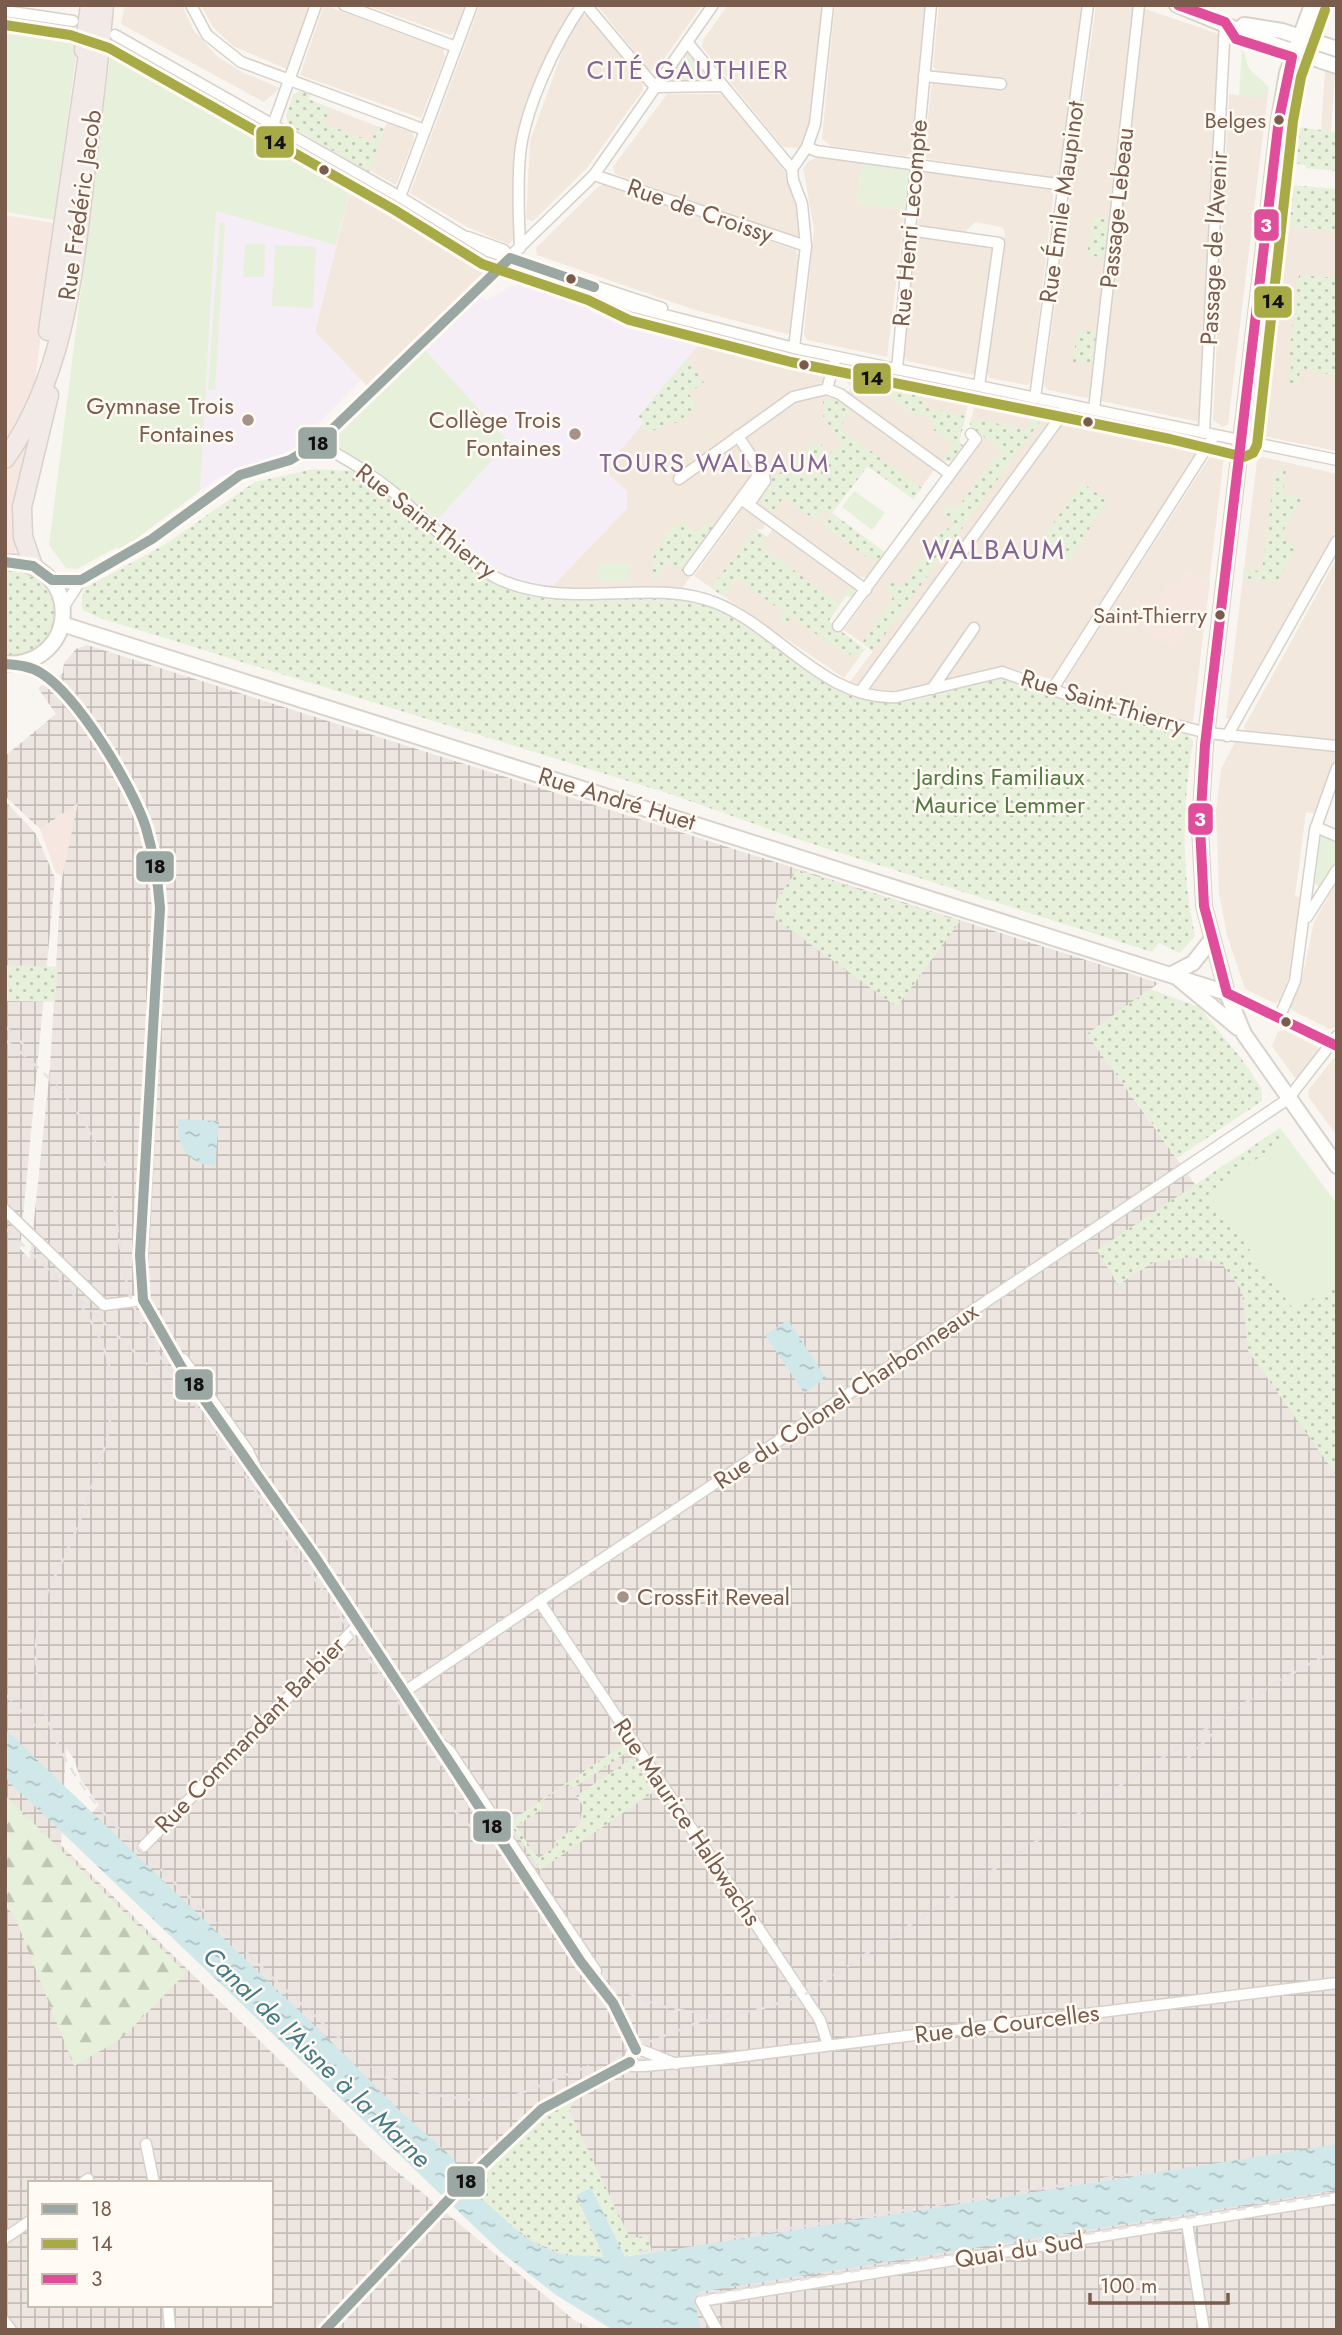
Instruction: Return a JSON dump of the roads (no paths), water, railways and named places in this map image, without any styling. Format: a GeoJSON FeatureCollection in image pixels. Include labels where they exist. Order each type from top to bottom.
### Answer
{"type":"FeatureCollection","features":[{"type":"Feature","properties":{"kind":"highway"},"geometry":{"type":"LineString","coordinates":[[85,73],[90,5]]}},
{"type":"Feature","properties":{"kind":"highway","name":"Rue Frédéric Jacob"},"geometry":{"type":"LineString","coordinates":[[5,438],[36,376],[44,346],[58,278],[95,5]]}},
{"type":"Feature","properties":{"kind":"highway","name":"Rue Frédéric Jacob"},"geometry":{"type":"LineString","coordinates":[[5,459],[37,401],[60,335],[76,254],[104,5]]}},
{"type":"Feature","properties":{"kind":"highway"},"geometry":{"type":"LineString","coordinates":[[93,114],[110,5]]}},
{"type":"Feature","properties":{"kind":"highway"},"geometry":{"type":"LineString","coordinates":[[33,566],[23,537],[22,507],[71,311],[76,254]]}},
{"type":"Feature","properties":{"kind":"street"},"geometry":{"type":"LineString","coordinates":[[191,5],[207,35],[222,50],[241,62],[425,130]]}},
{"type":"Feature","properties":{"kind":"street"},"geometry":{"type":"LineString","coordinates":[[273,125],[316,5]]}},
{"type":"Feature","properties":{"kind":"street"},"geometry":{"type":"LineString","coordinates":[[344,5],[457,47]]}},
{"type":"Feature","properties":{"kind":"street"},"geometry":{"type":"LineString","coordinates":[[400,197],[472,5]]}},
{"type":"Feature","properties":{"kind":"street"},"geometry":{"type":"LineString","coordinates":[[520,248],[520,154],[524,132],[559,41],[584,5],[655,87],[723,86]]}},
{"type":"Feature","properties":{"kind":"street"},"geometry":{"type":"LineString","coordinates":[[63,608],[81,580],[152,539],[240,475],[290,460],[318,443],[594,175],[713,5]]}},
{"type":"Feature","properties":{"kind":"street"},"geometry":{"type":"LineString","coordinates":[[792,169],[807,147],[815,124],[828,5]]}},
{"type":"Feature","properties":{"kind":"street","name":"Rue Henri Lecompte"},"geometry":{"type":"LineString","coordinates":[[897,369],[931,5]]}},
{"type":"Feature","properties":{"kind":"street","name":"Rue Émile Maupinot"},"geometry":{"type":"LineString","coordinates":[[1035,398],[1088,5]]}},
{"type":"Feature","properties":{"kind":"street","name":"Passage Lebeau"},"geometry":{"type":"LineString","coordinates":[[1094,410],[1139,5]]}},
{"type":"Feature","properties":{"kind":"street"},"geometry":{"type":"LineString","coordinates":[[1178,5],[1296,43],[1337,49]]}},
{"type":"Feature","properties":{"kind":"street"},"geometry":{"type":"LineString","coordinates":[[1312,5],[1296,43],[1279,119],[1243,443],[1200,732],[1200,827],[1204,906],[1227,993],[1244,1034],[1337,1166]]}},
{"type":"Feature","properties":{"kind":"street"},"geometry":{"type":"LineString","coordinates":[[5,10],[73,21]]}},
{"type":"Feature","properties":{"kind":"street","name":"Passage de l'Avenir"},"geometry":{"type":"LineString","coordinates":[[1209,434],[1225,22]]}},
{"type":"Feature","properties":{"kind":"street"},"geometry":{"type":"LineString","coordinates":[[115,35],[468,237],[505,250],[510,258],[594,287],[609,298],[634,307],[675,315],[794,348],[1243,443],[1337,460]]}},
{"type":"Feature","properties":{"kind":"street"},"geometry":{"type":"LineString","coordinates":[[687,42],[792,169],[802,204],[806,246],[794,348]]}},
{"type":"Feature","properties":{"kind":"street"},"geometry":{"type":"LineString","coordinates":[[1296,43],[1337,66]]}},
{"type":"Feature","properties":{"kind":"street"},"geometry":{"type":"LineString","coordinates":[[924,76],[1001,84]]}},
{"type":"Feature","properties":{"kind":"street"},"geometry":{"type":"LineString","coordinates":[[807,147],[1064,185]]}},
{"type":"Feature","properties":{"kind":"street","name":"Rue de Croissy"},"geometry":{"type":"LineString","coordinates":[[594,175],[806,246]]}},
{"type":"Feature","properties":{"kind":"street"},"geometry":{"type":"LineString","coordinates":[[909,230],[999,243],[979,386]]}},
{"type":"Feature","properties":{"kind":"street"},"geometry":{"type":"LineString","coordinates":[[827,389],[836,357]]}},
{"type":"Feature","properties":{"kind":"street"},"geometry":{"type":"LineString","coordinates":[[679,480],[793,397],[827,389],[840,394],[950,474]]}},
{"type":"Feature","properties":{"kind":"street"},"geometry":{"type":"LineString","coordinates":[[860,692],[1069,405]]}},
{"type":"Feature","properties":{"kind":"street"},"geometry":{"type":"LineString","coordinates":[[838,626],[976,439],[971,434]]}},
{"type":"Feature","properties":{"kind":"street"},"geometry":{"type":"LineString","coordinates":[[1052,690],[1209,434]]}},
{"type":"Feature","properties":{"kind":"street"},"geometry":{"type":"LineString","coordinates":[[689,570],[745,502],[762,470],[738,436]]}},
{"type":"Feature","properties":{"kind":"street","name":"Rue Saint-Thierry"},"geometry":{"type":"LineString","coordinates":[[318,443],[374,476],[500,580],[550,594],[680,595],[715,602],[734,612],[832,680],[880,698],[1002,672],[1091,704],[1200,732],[1337,747]]}},
{"type":"Feature","properties":{"kind":"street"},"geometry":{"type":"LineString","coordinates":[[745,502],[866,590]]}},
{"type":"Feature","properties":{"kind":"street"},"geometry":{"type":"LineString","coordinates":[[1227,736],[1337,541]]}},
{"type":"Feature","properties":{"kind":"street"},"geometry":{"type":"LineString","coordinates":[[5,562],[33,566],[52,580],[63,608],[62,624],[47,650],[46,673]]}},
{"type":"Feature","properties":{"kind":"street"},"geometry":{"type":"LineString","coordinates":[[52,580],[81,580]]}},
{"type":"Feature","properties":{"kind":"street","name":"Rue André Huet"},"geometry":{"type":"LineString","coordinates":[[62,624],[1227,993]]}},
{"type":"Feature","properties":{"kind":"street"},"geometry":{"type":"LineString","coordinates":[[932,689],[974,628]]}},
{"type":"Feature","properties":{"kind":"street"},"geometry":{"type":"LineString","coordinates":[[12,664],[47,650]]}},
{"type":"Feature","properties":{"kind":"street"},"geometry":{"type":"LineString","coordinates":[[12,664],[46,673],[102,742],[130,785],[145,820],[155,859],[160,908],[140,1255],[143,1300],[171,1346],[212,1395],[248,1451],[258,1474],[438,1742],[449,1750],[599,1976],[601,1984],[628,2027],[636,2050],[631,2053],[629,2062],[542,2109],[470,2176],[326,2330]]}},
{"type":"Feature","properties":{"kind":"street"},"geometry":{"type":"LineString","coordinates":[[1279,1018],[1295,981],[1306,919],[1307,879],[1316,827],[1337,768]]}},
{"type":"Feature","properties":{"kind":"street"},"geometry":{"type":"LineString","coordinates":[[1316,827],[1337,836]]}},
{"type":"Feature","properties":{"kind":"street"},"geometry":{"type":"LineString","coordinates":[[1306,919],[1337,870]]}},
{"type":"Feature","properties":{"kind":"street"},"geometry":{"type":"LineString","coordinates":[[1212,939],[1193,963],[1172,974],[1244,1034]]}},
{"type":"Feature","properties":{"kind":"street"},"geometry":{"type":"LineString","coordinates":[[1227,993],[1335,1042]]}},
{"type":"Feature","properties":{"kind":"street","name":"Rue du Colonel Charbonneaux"},"geometry":{"type":"LineString","coordinates":[[404,1692],[1288,1099],[1335,1042]]}},
{"type":"Feature","properties":{"kind":"street"},"geometry":{"type":"LineString","coordinates":[[5,1210],[104,1305],[143,1300]]}},
{"type":"Feature","properties":{"kind":"street","name":"Rue Maurice Halbwachs"},"geometry":{"type":"LineString","coordinates":[[539,1601],[820,2020],[828,2045]]}},
{"type":"Feature","properties":{"kind":"street","name":"Rue Commandant Barbier"},"geometry":{"type":"LineString","coordinates":[[143,1847],[359,1625]]}},
{"type":"Feature","properties":{"kind":"street","name":"Rue de Courcelles"},"geometry":{"type":"LineString","coordinates":[[629,2062],[637,2068],[676,2064],[1337,1983]]}},
{"type":"Feature","properties":{"kind":"street","name":"Rue de Courcelles"},"geometry":{"type":"LineString","coordinates":[[636,2050],[676,2064]]}},
{"type":"Feature","properties":{"kind":"street"},"geometry":{"type":"LineString","coordinates":[[644,2066],[647,2055]]}},
{"type":"Feature","properties":{"kind":"street"},"geometry":{"type":"LineString","coordinates":[[146,2144],[154,2181]]}},
{"type":"Feature","properties":{"kind":"street","name":"Quai du Sud"},"geometry":{"type":"LineString","coordinates":[[717,2330],[701,2301],[1337,2199]]}},
{"type":"Feature","properties":{"kind":"street"},"geometry":{"type":"LineString","coordinates":[[5,2238],[28,2222]]}},
{"type":"Feature","properties":{"kind":"street"},"geometry":{"type":"LineString","coordinates":[[1187,2222],[1204,2330]]}},
{"type":"Feature","properties":{"kind":"street"},"geometry":{"type":"LineString","coordinates":[[168,2307],[170,2330]]}},
{"type":"Feature","properties":{"kind":"street"},"geometry":{"type":"LineString","coordinates":[[5,2322],[11,2330]]}},
{"type":"Feature","properties":{"kind":"water"},"geometry":{"type":"Polygon","coordinates":[[[178,1119],[219,1121],[215,1166],[197,1162],[185,1151],[179,1137],[178,1119]]]}},
{"type":"Feature","properties":{"kind":"water"},"geometry":{"type":"Polygon","coordinates":[[[788,1320],[826,1378],[804,1393],[765,1335],[788,1320]]]}},
{"type":"Feature","properties":{"kind":"water","name":"Canal de l'Aisne à la Marne"},"geometry":{"type":"Polygon","coordinates":[[[5,1729],[399,2110],[454,2159],[462,2181],[533,2243],[563,2255],[604,2257],[576,2195],[591,2188],[625,2257],[1337,2144],[1337,2190],[699,2292],[694,2298],[701,2330],[613,2330],[556,2295],[501,2252],[5,1778],[5,1729]]]}},
{"type":"Feature","properties":{"kind":"railway"},"geometry":{"type":"LineString","coordinates":[[5,1026],[24,1045]]}},
{"type":"Feature","properties":{"kind":"railway"},"geometry":{"type":"LineString","coordinates":[[5,1040],[59,1090],[75,1109],[99,1151],[108,1174],[131,1298],[145,1332],[156,1350],[218,1435],[550,1928],[584,1963],[622,1990],[666,2007],[714,2013]]}},
{"type":"Feature","properties":{"kind":"railway"},"geometry":{"type":"LineString","coordinates":[[5,1228],[170,1386]]}},
{"type":"Feature","properties":{"kind":"railway"},"geometry":{"type":"LineString","coordinates":[[69,1288],[97,1332],[108,1362],[112,1394],[102,1456],[74,1535],[45,1599],[37,1630],[36,1660],[48,1721],[76,1777],[115,1825],[275,1980],[368,2064],[387,2078],[422,2093],[478,2101],[516,2095],[699,2022],[760,2009],[804,1995],[1280,1680],[1337,1649]]}},
{"type":"Feature","properties":{"kind":"railway"},"geometry":{"type":"LineString","coordinates":[[5,1694],[51,1742]]}},
{"type":"Feature","properties":{"kind":"railway"},"geometry":{"type":"LineString","coordinates":[[1185,1761],[1212,1734]]}},
{"type":"Feature","properties":{"kind":"railway"},"geometry":{"type":"LineString","coordinates":[[454,1810],[479,1835]]}},
{"type":"Feature","properties":{"kind":"railway"},"geometry":{"type":"LineString","coordinates":[[734,2237],[1151,2171]]}},
{"type":"Feature","properties":{"kind":"railway"},"geometry":{"type":"LineString","coordinates":[[699,2296],[1337,2194]]}},
{"type":"Feature","properties":{"kind":"railway"},"geometry":{"type":"LineString","coordinates":[[639,2252],[651,2250]]}},
{"type":"Feature","properties":{"kind":"place","name":"Belges"},"geometry":{"type":"Point","coordinates":[1279,120]}},
{"type":"Feature","properties":{"kind":"place","name":"Gymnase Trois Fontaines"},"geometry":{"type":"Point","coordinates":[248,420]}},
{"type":"Feature","properties":{"kind":"place","name":"Collège Trois Fontaines"},"geometry":{"type":"Point","coordinates":[575,434]}},
{"type":"Feature","properties":{"kind":"place","name":"Saint-Thierry"},"geometry":{"type":"Point","coordinates":[1220,615]}},
{"type":"Feature","properties":{"kind":"place","name":"CrossFit Reveal"},"geometry":{"type":"Point","coordinates":[623,1597]}},
{"type":"Feature","properties":{"kind":"district","name":"CITÉ GAUTHIER"},"geometry":{"type":"Point","coordinates":[688,70]}},
{"type":"Feature","properties":{"kind":"district","name":"TOURS WALBAUM"},"geometry":{"type":"Point","coordinates":[715,463]}},
{"type":"Feature","properties":{"kind":"district","name":"WALBAUM"},"geometry":{"type":"Point","coordinates":[994,549]}},
{"type":"Feature","properties":{"kind":"park label","name":"Jardins Familiaux Maurice Lemmer"},"geometry":{"type":"Point","coordinates":[1000,791]}}]}
